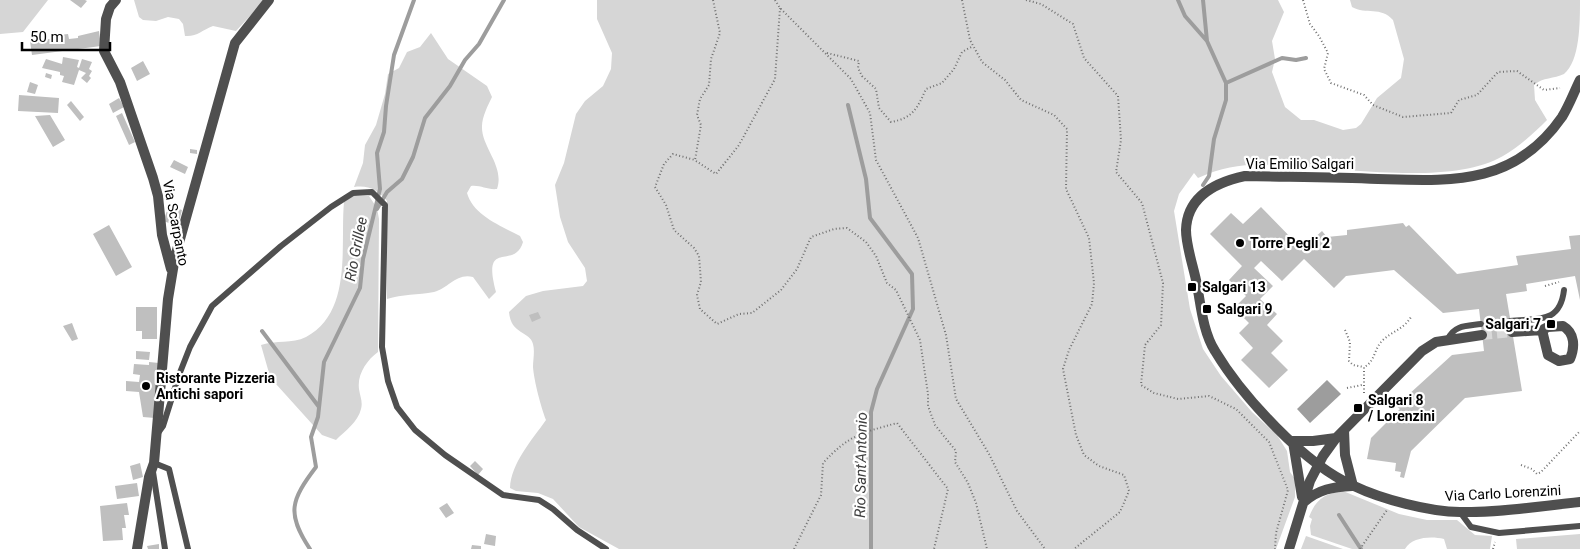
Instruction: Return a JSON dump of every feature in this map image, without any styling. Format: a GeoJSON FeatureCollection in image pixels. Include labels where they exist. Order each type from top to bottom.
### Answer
{"type":"FeatureCollection","features":[{"type":"Feature","properties":{"kind":"street","name":"Via Scarpanto"},"geometry":{"type":"LineString","coordinates":[[116,0],[110,7],[106,19],[104,51],[120,82],[153,178],[158,196],[162,235],[172,275],[153,465],[137,549]]}},
{"type":"Feature","properties":{"kind":"street"},"geometry":{"type":"LineString","coordinates":[[172,275],[175,257],[235,43],[269,0]]}},
{"type":"Feature","properties":{"kind":"street","name":"Via Emilio Salgari"},"geometry":{"type":"LineString","coordinates":[[1318,465],[1263,414],[1231,376],[1213,348],[1204,322],[1186,229],[1194,203],[1209,189],[1227,180],[1245,176],[1443,180],[1478,177],[1514,162],[1546,138],[1563,116],[1580,80]]}},
{"type":"Feature","properties":{"kind":"street"},"geometry":{"type":"LineString","coordinates":[[1511,326],[1542,330]]}},
{"type":"Feature","properties":{"kind":"street"},"geometry":{"type":"LineString","coordinates":[[1289,549],[1303,503],[1318,465],[1340,434],[1422,351],[1436,342],[1482,329]]}},
{"type":"Feature","properties":{"kind":"street"},"geometry":{"type":"LineString","coordinates":[[1303,503],[1300,474],[1292,441],[1313,442],[1340,434]]}},
{"type":"Feature","properties":{"kind":"street"},"geometry":{"type":"LineString","coordinates":[[1303,503],[1313,493],[1324,489],[1353,486],[1340,434]]}},
{"type":"Feature","properties":{"kind":"street","name":"Via Carlo Lorenzini"},"geometry":{"type":"LineString","coordinates":[[1318,465],[1353,486],[1436,511],[1460,512],[1580,502]]}},
{"type":"Feature","properties":{"kind":"lane"},"geometry":{"type":"LineString","coordinates":[[156,436],[163,426],[190,347],[212,306],[281,246],[331,207],[353,193],[372,192],[385,205],[382,347],[388,381],[397,407],[415,430],[445,455],[503,495],[538,500],[553,509],[577,530],[606,549]]}},
{"type":"Feature","properties":{"kind":"lane"},"geometry":{"type":"LineString","coordinates":[[1511,326],[1555,314],[1561,305],[1564,290]]}},
{"type":"Feature","properties":{"kind":"lane"},"geometry":{"type":"LineString","coordinates":[[165,549],[153,465],[170,469],[188,549]]}},
{"type":"Feature","properties":{"kind":"lane"},"geometry":{"type":"LineString","coordinates":[[1460,512],[1470,527],[1499,533],[1580,526]]}},
{"type":"Feature","properties":{"kind":"path"},"geometry":{"type":"LineString","coordinates":[[695,160],[701,125],[697,115],[700,99],[709,86],[710,58],[719,29],[713,0]]}},
{"type":"Feature","properties":{"kind":"path"},"geometry":{"type":"LineString","coordinates":[[775,0],[780,8],[851,79],[870,113],[876,160],[918,238],[946,335],[956,399],[989,454],[1017,510],[1045,549]]}},
{"type":"Feature","properties":{"kind":"path"},"geometry":{"type":"LineString","coordinates":[[962,0],[970,40],[982,62],[1005,80],[1021,100],[1054,115],[1067,129],[1066,189],[1089,238],[1094,283],[1092,304],[1063,369],[1076,435],[1084,454],[1099,466],[1124,475],[1129,491],[1120,512],[1074,549]]}},
{"type":"Feature","properties":{"kind":"path"},"geometry":{"type":"LineString","coordinates":[[1026,0],[1041,4],[1073,24],[1084,58],[1118,96],[1121,140],[1116,172],[1142,203],[1163,283],[1161,325],[1145,345],[1140,385],[1154,393],[1178,399],[1209,396],[1236,409],[1268,442],[1288,490],[1276,533],[1275,549]]}},
{"type":"Feature","properties":{"kind":"path"},"geometry":{"type":"LineString","coordinates":[[1303,0],[1310,24],[1328,53],[1324,69],[1331,83],[1364,95],[1373,105],[1403,117],[1451,113],[1459,100],[1477,96],[1498,72],[1517,71],[1544,90],[1560,88]]}},
{"type":"Feature","properties":{"kind":"path"},"geometry":{"type":"LineString","coordinates":[[780,8],[775,79],[739,145],[716,174],[695,160],[673,154],[664,164],[655,187],[666,205],[674,230],[694,248],[699,256],[701,282],[697,295],[700,309],[717,324],[739,314],[752,313],[782,290],[797,269],[812,237],[834,229],[847,228],[866,242],[876,256],[887,282],[896,290],[920,340],[928,406],[935,425],[956,451],[956,462],[968,483],[976,503],[987,549]]}},
{"type":"Feature","properties":{"kind":"path"},"geometry":{"type":"LineString","coordinates":[[824,52],[859,61],[858,68],[862,76],[876,89],[879,108],[891,122],[907,119],[919,105],[926,90],[942,83],[954,68],[962,52],[973,46]]}},
{"type":"Feature","properties":{"kind":"path"},"geometry":{"type":"LineString","coordinates":[[1371,403],[1364,394],[1362,385],[1364,367],[1372,361],[1383,340],[1401,329],[1411,317]]}},
{"type":"Feature","properties":{"kind":"path"},"geometry":{"type":"LineString","coordinates":[[1346,330],[1350,342],[1349,361],[1354,365],[1364,367]]}},
{"type":"Feature","properties":{"kind":"path"},"geometry":{"type":"LineString","coordinates":[[1347,388],[1362,385]]}},
{"type":"Feature","properties":{"kind":"path"},"geometry":{"type":"LineString","coordinates":[[794,549],[821,495],[823,463],[841,443],[864,432],[897,424],[948,489],[934,549]]}},
{"type":"Feature","properties":{"kind":"path"},"geometry":{"type":"LineString","coordinates":[[1521,464],[1532,469],[1536,474],[1541,472],[1580,431]]}},
{"type":"Feature","properties":{"kind":"path"},"geometry":{"type":"LineString","coordinates":[[1360,549],[1394,499]]}},
{"type":"Feature","properties":{"kind":"shaded area"},"geometry":{"type":"Polygon","coordinates":[[[0,0],[48,0],[23,32],[0,34],[0,0]]]}},
{"type":"Feature","properties":{"kind":"shaded area"},"geometry":{"type":"Polygon","coordinates":[[[134,0],[265,0],[236,31],[213,26],[196,34],[185,36],[183,24],[179,19],[168,17],[156,21],[143,20],[139,17],[134,0]]]}},
{"type":"Feature","properties":{"kind":"shaded area"},"geometry":{"type":"Polygon","coordinates":[[[597,0],[1278,0],[1284,12],[1272,41],[1275,59],[1272,72],[1285,107],[1301,120],[1314,120],[1343,130],[1356,128],[1361,124],[1377,98],[1401,78],[1404,59],[1393,20],[1384,13],[1352,7],[1350,0],[1580,0],[1580,9],[1578,41],[1569,68],[1564,74],[1534,85],[1535,100],[1547,120],[1503,156],[1482,165],[1430,173],[1372,172],[1281,165],[1245,165],[1222,169],[1198,178],[1194,173],[1179,194],[1174,211],[1190,309],[1203,349],[1221,376],[1252,412],[1277,435],[1287,451],[1290,472],[1295,479],[1295,497],[1276,549],[619,549],[579,527],[553,499],[538,493],[516,491],[510,488],[511,479],[518,461],[546,420],[535,379],[533,344],[528,337],[513,325],[509,312],[526,296],[543,291],[583,286],[587,281],[585,268],[568,242],[560,217],[555,185],[564,163],[576,114],[585,101],[603,86],[611,69],[612,53],[597,19],[597,0]]]}},
{"type":"Feature","properties":{"kind":"shaded area"},"geometry":{"type":"Polygon","coordinates":[[[431,33],[448,59],[487,86],[492,97],[484,115],[482,126],[485,141],[498,172],[499,181],[497,189],[471,186],[467,193],[470,201],[481,214],[520,236],[523,242],[519,250],[513,254],[501,257],[493,265],[496,292],[489,299],[473,277],[467,276],[457,279],[434,292],[387,299],[387,201],[373,189],[354,187],[363,163],[365,145],[376,125],[385,94],[388,74],[399,68],[407,52],[420,47],[431,33]]]}},
{"type":"Feature","properties":{"kind":"shaded area"},"geometry":{"type":"Polygon","coordinates":[[[353,196],[369,196],[377,208],[379,219],[378,352],[370,359],[361,373],[359,389],[362,404],[359,414],[351,426],[336,440],[322,435],[276,384],[269,373],[261,345],[306,337],[321,326],[331,311],[338,295],[341,276],[344,202],[353,196]]]}},
{"type":"Feature","properties":{"kind":"shaded area"},"geometry":{"type":"Polygon","coordinates":[[[1327,380],[1341,394],[1310,423],[1297,409],[1327,380]]]}},
{"type":"Feature","properties":{"kind":"shaded area"},"geometry":{"type":"Polygon","coordinates":[[[1343,491],[1399,514],[1427,520],[1457,520],[1475,535],[1492,536],[1490,549],[1447,549],[1444,539],[1422,538],[1412,542],[1405,549],[1352,549],[1311,535],[1310,526],[1312,519],[1309,517],[1315,506],[1322,498],[1343,491]]]}},
{"type":"Feature","properties":{"kind":"shaded area"},"geometry":{"type":"Polygon","coordinates":[[[1580,534],[1580,549],[1517,549],[1516,539],[1580,534]]]}},
{"type":"Feature","properties":{"kind":"shaded area"},"geometry":{"type":"Polygon","coordinates":[[[1306,536],[1343,549],[1301,549],[1306,536]]]}},
{"type":"Feature","properties":{"kind":"building"},"geometry":{"type":"Polygon","coordinates":[[[70,0],[85,0],[87,1],[81,8],[70,0]]]}},
{"type":"Feature","properties":{"kind":"building"},"geometry":{"type":"Polygon","coordinates":[[[99,31],[101,46],[32,55],[30,41],[60,38],[59,35],[68,34],[69,39],[78,38],[78,36],[99,31]]]}},
{"type":"Feature","properties":{"kind":"building"},"geometry":{"type":"Polygon","coordinates":[[[63,57],[79,60],[77,67],[79,68],[82,59],[92,62],[89,69],[92,71],[89,76],[91,78],[87,83],[81,78],[86,73],[79,70],[74,85],[62,82],[64,76],[60,75],[60,72],[42,68],[46,59],[62,64],[63,57]]]}},
{"type":"Feature","properties":{"kind":"building"},"geometry":{"type":"Polygon","coordinates":[[[143,61],[150,74],[137,81],[131,68],[143,61]]]}},
{"type":"Feature","properties":{"kind":"building"},"geometry":{"type":"Polygon","coordinates":[[[46,73],[52,75],[51,79],[45,77],[46,73]]]}},
{"type":"Feature","properties":{"kind":"building"},"geometry":{"type":"Polygon","coordinates":[[[30,82],[38,85],[35,94],[27,92],[30,82]]]}},
{"type":"Feature","properties":{"kind":"building"},"geometry":{"type":"Polygon","coordinates":[[[19,95],[59,98],[58,113],[18,111],[19,95]]]}},
{"type":"Feature","properties":{"kind":"building"},"geometry":{"type":"Polygon","coordinates":[[[119,98],[124,107],[113,113],[109,104],[119,98]]]}},
{"type":"Feature","properties":{"kind":"building"},"geometry":{"type":"Polygon","coordinates":[[[71,101],[84,117],[80,121],[67,105],[71,101]]]}},
{"type":"Feature","properties":{"kind":"building"},"geometry":{"type":"Polygon","coordinates":[[[122,113],[135,142],[129,145],[116,116],[122,113]]]}},
{"type":"Feature","properties":{"kind":"building"},"geometry":{"type":"Polygon","coordinates":[[[50,115],[65,140],[53,147],[35,116],[50,115]]]}},
{"type":"Feature","properties":{"kind":"building"},"geometry":{"type":"Polygon","coordinates":[[[190,149],[197,150],[197,154],[190,153],[190,149]]]}},
{"type":"Feature","properties":{"kind":"building"},"geometry":{"type":"Polygon","coordinates":[[[174,160],[188,167],[185,174],[170,167],[174,160]]]}},
{"type":"Feature","properties":{"kind":"building"},"geometry":{"type":"Polygon","coordinates":[[[169,206],[182,210],[178,226],[163,221],[169,206]]]}},
{"type":"Feature","properties":{"kind":"building"},"geometry":{"type":"Polygon","coordinates":[[[1261,207],[1302,249],[1322,231],[1327,237],[1347,235],[1347,230],[1403,223],[1406,227],[1409,225],[1457,274],[1518,265],[1516,256],[1571,249],[1569,236],[1580,235],[1580,300],[1575,276],[1526,284],[1527,291],[1506,294],[1522,391],[1465,398],[1411,451],[1404,478],[1400,477],[1401,472],[1395,471],[1396,463],[1367,459],[1371,438],[1400,409],[1396,406],[1452,355],[1484,351],[1479,309],[1443,313],[1394,270],[1346,276],[1334,288],[1304,259],[1282,281],[1261,261],[1254,268],[1273,286],[1260,299],[1277,314],[1267,325],[1283,341],[1271,353],[1288,370],[1269,388],[1241,360],[1253,348],[1239,333],[1249,323],[1234,308],[1246,296],[1229,280],[1242,266],[1210,234],[1231,213],[1243,224],[1261,207]]]}},
{"type":"Feature","properties":{"kind":"building"},"geometry":{"type":"Polygon","coordinates":[[[109,225],[132,267],[116,276],[93,234],[109,225]]]}},
{"type":"Feature","properties":{"kind":"building"},"geometry":{"type":"Polygon","coordinates":[[[136,307],[157,307],[157,339],[142,339],[142,331],[136,331],[136,307]]]}},
{"type":"Feature","properties":{"kind":"building"},"geometry":{"type":"Polygon","coordinates":[[[538,312],[541,318],[532,322],[529,315],[538,312]]]}},
{"type":"Feature","properties":{"kind":"building"},"geometry":{"type":"Polygon","coordinates":[[[72,323],[78,339],[72,341],[63,326],[72,323]]]}},
{"type":"Feature","properties":{"kind":"building"},"geometry":{"type":"Polygon","coordinates":[[[136,351],[150,352],[149,360],[136,359],[136,351]]]}},
{"type":"Feature","properties":{"kind":"building"},"geometry":{"type":"Polygon","coordinates":[[[149,362],[159,363],[155,418],[143,417],[139,392],[126,391],[126,381],[139,382],[140,375],[133,374],[134,364],[149,365],[149,362]]]}},
{"type":"Feature","properties":{"kind":"building"},"geometry":{"type":"Polygon","coordinates":[[[475,461],[483,469],[478,475],[470,466],[475,461]]]}},
{"type":"Feature","properties":{"kind":"building"},"geometry":{"type":"Polygon","coordinates":[[[140,463],[143,477],[133,480],[130,466],[140,463]]]}},
{"type":"Feature","properties":{"kind":"building"},"geometry":{"type":"Polygon","coordinates":[[[137,483],[139,496],[117,499],[115,486],[137,483]]]}},
{"type":"Feature","properties":{"kind":"building"},"geometry":{"type":"Polygon","coordinates":[[[127,503],[129,515],[124,515],[126,528],[122,528],[123,540],[103,541],[100,506],[127,503]]]}},
{"type":"Feature","properties":{"kind":"building"},"geometry":{"type":"Polygon","coordinates":[[[447,503],[454,513],[446,518],[439,508],[447,503]]]}},
{"type":"Feature","properties":{"kind":"building"},"geometry":{"type":"Polygon","coordinates":[[[486,534],[496,536],[495,546],[484,544],[486,534]]]}},
{"type":"Feature","properties":{"kind":"building"},"geometry":{"type":"Polygon","coordinates":[[[159,544],[159,549],[148,549],[147,546],[159,544]]]}},
{"type":"Feature","properties":{"kind":"building"},"geometry":{"type":"Polygon","coordinates":[[[472,545],[481,546],[481,549],[471,549],[472,545]]]}},
{"type":"Feature","properties":{"kind":"waterway","name":"Rio Grillee"},"geometry":{"type":"LineString","coordinates":[[310,549],[297,526],[295,507],[301,489],[316,467],[311,437],[318,417],[324,362],[360,288],[363,259],[380,189],[377,153],[384,132],[394,55],[414,0]]}},
{"type":"Feature","properties":{"kind":"waterway"},"geometry":{"type":"LineString","coordinates":[[377,209],[387,192],[402,179],[413,157],[425,118],[450,86],[465,60],[479,44],[504,0]]}},
{"type":"Feature","properties":{"kind":"waterway"},"geometry":{"type":"LineString","coordinates":[[1178,0],[1185,16],[1207,41]]}},
{"type":"Feature","properties":{"kind":"waterway"},"geometry":{"type":"LineString","coordinates":[[1203,0],[1207,41],[1226,83],[1226,100],[1214,139],[1209,176],[1203,185]]}},
{"type":"Feature","properties":{"kind":"waterway"},"geometry":{"type":"LineString","coordinates":[[1226,83],[1282,58],[1296,60],[1306,58]]}},
{"type":"Feature","properties":{"kind":"waterway","name":"Rio Sant'Antonio"},"geometry":{"type":"LineString","coordinates":[[848,105],[866,179],[870,218],[912,274],[913,309],[877,389],[871,412],[871,549]]}},
{"type":"Feature","properties":{"kind":"waterway"},"geometry":{"type":"LineString","coordinates":[[262,331],[319,407]]}},
{"type":"Feature","properties":{"kind":"waterway"},"geometry":{"type":"LineString","coordinates":[[1339,515],[1361,549]]}},
{"type":"Feature","properties":{"kind":"tunnel"},"geometry":{"type":"LineString","coordinates":[[1482,335],[1512,332]]}},
{"type":"Feature","properties":{"kind":"place","name":"Torre Pegli 2"},"geometry":{"type":"Point","coordinates":[1240,243]}},
{"type":"Feature","properties":{"kind":"place","name":"Salgari 13"},"geometry":{"type":"Point","coordinates":[1192,287]}},
{"type":"Feature","properties":{"kind":"place","name":"Salgari 9"},"geometry":{"type":"Point","coordinates":[1207,309]}},
{"type":"Feature","properties":{"kind":"place","name":"Salgari 7"},"geometry":{"type":"Point","coordinates":[1551,324]}},
{"type":"Feature","properties":{"kind":"place","name":"Ristorante Pizzeria Antichi sapori"},"geometry":{"type":"Point","coordinates":[146,386]}},
{"type":"Feature","properties":{"kind":"place","name":"Salgari 8 / Lorenzini"},"geometry":{"type":"Point","coordinates":[1358,408]}}]}
